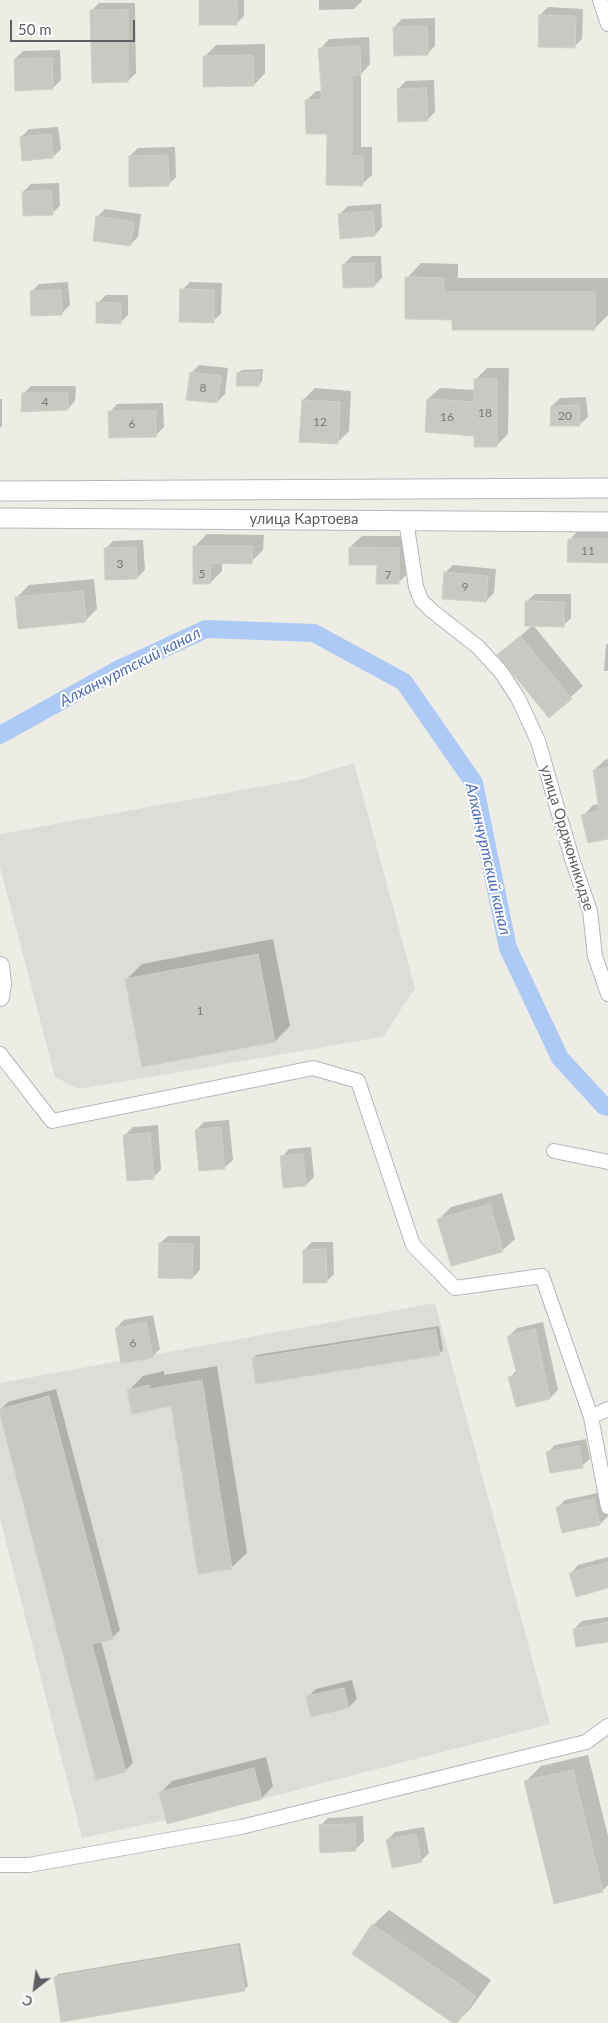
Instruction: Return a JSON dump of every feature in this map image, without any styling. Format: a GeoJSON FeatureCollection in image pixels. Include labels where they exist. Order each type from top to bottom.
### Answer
{"type":"FeatureCollection","features":[{"type":"Feature","properties":{"kind":"main road","name":"улица Картоева"},"geometry":{"type":"LineString","coordinates":[[0,491],[608,488]]}},
{"type":"Feature","properties":{"kind":"main road","name":"улица Картоева"},"geometry":{"type":"LineString","coordinates":[[0,518],[608,522]]}},
{"type":"Feature","properties":{"kind":"street"},"geometry":{"type":"LineString","coordinates":[[600,0],[608,24]]}},
{"type":"Feature","properties":{"kind":"street","name":"улица Орджоникидзе"},"geometry":{"type":"LineString","coordinates":[[406,520],[416,587],[421,600],[478,647],[501,672],[518,698],[538,741],[572,859],[590,911],[595,956],[608,994]]}},
{"type":"Feature","properties":{"kind":"street"},"geometry":{"type":"LineString","coordinates":[[0,966],[2,984],[0,998]]}},
{"type":"Feature","properties":{"kind":"street"},"geometry":{"type":"LineString","coordinates":[[0,1054],[52,1120],[313,1068],[358,1081],[413,1245],[455,1288],[542,1276],[591,1417],[608,1507]]}},
{"type":"Feature","properties":{"kind":"street"},"geometry":{"type":"LineString","coordinates":[[554,1152],[608,1162]]}},
{"type":"Feature","properties":{"kind":"street"},"geometry":{"type":"LineString","coordinates":[[591,1417],[608,1409]]}},
{"type":"Feature","properties":{"kind":"street"},"geometry":{"type":"LineString","coordinates":[[0,1865],[29,1865],[241,1827],[586,1742],[608,1726]]}},
{"type":"Feature","properties":{"kind":"shaded area"},"geometry":{"type":"Polygon","coordinates":[[[354,763],[415,988],[383,1037],[79,1089],[55,1077],[0,867],[0,834],[302,779],[354,763]]]}},
{"type":"Feature","properties":{"kind":"shaded area"},"geometry":{"type":"Polygon","coordinates":[[[435,1303],[550,1724],[262,1799],[82,1838],[0,1519],[0,1383],[435,1303]]]}},
{"type":"Feature","properties":{"kind":"building"},"geometry":{"type":"Polygon","coordinates":[[[199,0],[237,0],[237,25],[199,25],[199,0]]]}},
{"type":"Feature","properties":{"kind":"building"},"geometry":{"type":"Polygon","coordinates":[[[90,10],[128,10],[128,82],[92,83],[90,10]]]}},
{"type":"Feature","properties":{"kind":"building"},"geometry":{"type":"Polygon","coordinates":[[[539,15],[576,16],[575,48],[538,47],[539,15]]]}},
{"type":"Feature","properties":{"kind":"building"},"geometry":{"type":"Polygon","coordinates":[[[427,26],[428,55],[394,56],[393,27],[427,26]]]}},
{"type":"Feature","properties":{"kind":"building"},"geometry":{"type":"Polygon","coordinates":[[[360,46],[361,75],[352,76],[352,156],[363,156],[363,186],[326,185],[327,134],[306,134],[305,100],[322,100],[318,48],[360,46]]]}},
{"type":"Feature","properties":{"kind":"building"},"geometry":{"type":"Polygon","coordinates":[[[253,55],[254,86],[203,87],[203,56],[253,55]]]}},
{"type":"Feature","properties":{"kind":"building"},"geometry":{"type":"Polygon","coordinates":[[[52,58],[53,89],[15,91],[14,59],[52,58]]]}},
{"type":"Feature","properties":{"kind":"building"},"geometry":{"type":"Polygon","coordinates":[[[426,88],[428,121],[398,122],[397,89],[426,88]]]}},
{"type":"Feature","properties":{"kind":"building"},"geometry":{"type":"Polygon","coordinates":[[[51,134],[53,158],[22,161],[20,137],[51,134]]]}},
{"type":"Feature","properties":{"kind":"building"},"geometry":{"type":"Polygon","coordinates":[[[168,155],[169,186],[129,187],[129,156],[168,155]]]}},
{"type":"Feature","properties":{"kind":"building"},"geometry":{"type":"Polygon","coordinates":[[[51,190],[53,215],[23,216],[22,192],[51,190]]]}},
{"type":"Feature","properties":{"kind":"building"},"geometry":{"type":"Polygon","coordinates":[[[373,211],[375,236],[340,239],[338,214],[373,211]]]}},
{"type":"Feature","properties":{"kind":"building"},"geometry":{"type":"Polygon","coordinates":[[[96,216],[134,222],[130,246],[93,241],[96,216]]]}},
{"type":"Feature","properties":{"kind":"building"},"geometry":{"type":"Polygon","coordinates":[[[374,263],[374,287],[343,288],[342,264],[374,263]]]}},
{"type":"Feature","properties":{"kind":"building"},"geometry":{"type":"Polygon","coordinates":[[[405,277],[444,278],[444,292],[595,292],[595,330],[452,330],[452,320],[405,319],[405,277]]]}},
{"type":"Feature","properties":{"kind":"building"},"geometry":{"type":"Polygon","coordinates":[[[180,289],[214,290],[214,323],[179,322],[180,289]]]}},
{"type":"Feature","properties":{"kind":"building"},"geometry":{"type":"Polygon","coordinates":[[[61,290],[62,315],[31,316],[30,291],[61,290]]]}},
{"type":"Feature","properties":{"kind":"building"},"geometry":{"type":"Polygon","coordinates":[[[96,302],[121,303],[121,324],[96,323],[96,302]]]}},
{"type":"Feature","properties":{"kind":"building"},"geometry":{"type":"Polygon","coordinates":[[[190,372],[221,376],[217,403],[186,400],[190,372]]]}},
{"type":"Feature","properties":{"kind":"building"},"geometry":{"type":"Polygon","coordinates":[[[260,372],[259,386],[236,386],[237,373],[260,372]]]}},
{"type":"Feature","properties":{"kind":"building"},"geometry":{"type":"Polygon","coordinates":[[[474,379],[497,379],[497,447],[474,447],[474,436],[425,432],[427,399],[474,402],[474,379]]]}},
{"type":"Feature","properties":{"kind":"building"},"geometry":{"type":"Polygon","coordinates":[[[22,393],[68,393],[68,410],[21,412],[22,393]]]}},
{"type":"Feature","properties":{"kind":"building"},"geometry":{"type":"Polygon","coordinates":[[[302,400],[340,402],[338,444],[299,442],[302,400]]]}},
{"type":"Feature","properties":{"kind":"building"},"geometry":{"type":"Polygon","coordinates":[[[579,405],[580,426],[550,426],[551,406],[579,405]]]}},
{"type":"Feature","properties":{"kind":"building"},"geometry":{"type":"Polygon","coordinates":[[[108,411],[156,411],[156,437],[109,438],[108,411]]]}},
{"type":"Feature","properties":{"kind":"building"},"geometry":{"type":"Polygon","coordinates":[[[568,539],[608,539],[608,563],[567,562],[568,539]]]}},
{"type":"Feature","properties":{"kind":"building"},"geometry":{"type":"Polygon","coordinates":[[[193,546],[252,546],[252,564],[211,563],[210,584],[193,584],[193,546]]]}},
{"type":"Feature","properties":{"kind":"building"},"geometry":{"type":"Polygon","coordinates":[[[136,547],[137,579],[105,580],[104,548],[136,547]]]}},
{"type":"Feature","properties":{"kind":"building"},"geometry":{"type":"Polygon","coordinates":[[[349,547],[399,548],[399,584],[376,584],[377,565],[349,565],[349,547]]]}},
{"type":"Feature","properties":{"kind":"building"},"geometry":{"type":"Polygon","coordinates":[[[444,572],[488,576],[486,602],[442,599],[444,572]]]}},
{"type":"Feature","properties":{"kind":"building"},"geometry":{"type":"Polygon","coordinates":[[[83,591],[86,622],[18,629],[15,597],[83,591]]]}},
{"type":"Feature","properties":{"kind":"building"},"geometry":{"type":"Polygon","coordinates":[[[525,601],[564,602],[564,627],[525,626],[525,601]]]}},
{"type":"Feature","properties":{"kind":"building"},"geometry":{"type":"Polygon","coordinates":[[[520,636],[572,699],[549,718],[497,655],[520,636]]]}},
{"type":"Feature","properties":{"kind":"building"},"geometry":{"type":"Polygon","coordinates":[[[608,767],[608,839],[588,843],[581,815],[599,811],[593,770],[608,767]]]}},
{"type":"Feature","properties":{"kind":"building"},"geometry":{"type":"Polygon","coordinates":[[[258,954],[275,1042],[142,1067],[125,979],[258,954]]]}},
{"type":"Feature","properties":{"kind":"building"},"geometry":{"type":"Polygon","coordinates":[[[221,1127],[225,1169],[199,1171],[195,1130],[221,1127]]]}},
{"type":"Feature","properties":{"kind":"building"},"geometry":{"type":"Polygon","coordinates":[[[150,1133],[154,1179],[127,1181],[123,1135],[150,1133]]]}},
{"type":"Feature","properties":{"kind":"building"},"geometry":{"type":"Polygon","coordinates":[[[303,1154],[306,1186],[283,1188],[280,1156],[303,1154]]]}},
{"type":"Feature","properties":{"kind":"building"},"geometry":{"type":"Polygon","coordinates":[[[490,1204],[503,1252],[451,1266],[437,1219],[490,1204]]]}},
{"type":"Feature","properties":{"kind":"building"},"geometry":{"type":"Polygon","coordinates":[[[159,1243],[193,1244],[192,1279],[158,1278],[159,1243]]]}},
{"type":"Feature","properties":{"kind":"building"},"geometry":{"type":"Polygon","coordinates":[[[326,1249],[327,1283],[303,1283],[303,1250],[326,1249]]]}},
{"type":"Feature","properties":{"kind":"building"},"geometry":{"type":"Polygon","coordinates":[[[146,1322],[153,1358],[121,1363],[115,1328],[146,1322]]]}},
{"type":"Feature","properties":{"kind":"building"},"geometry":{"type":"Polygon","coordinates":[[[436,1329],[440,1355],[256,1384],[252,1358],[436,1329]]]}},
{"type":"Feature","properties":{"kind":"building"},"geometry":{"type":"Polygon","coordinates":[[[535,1329],[550,1399],[516,1407],[508,1377],[517,1375],[507,1336],[535,1329]]]}},
{"type":"Feature","properties":{"kind":"building"},"geometry":{"type":"Polygon","coordinates":[[[202,1380],[232,1569],[198,1574],[171,1406],[132,1414],[127,1390],[149,1385],[150,1389],[202,1380]]]}},
{"type":"Feature","properties":{"kind":"building"},"geometry":{"type":"Polygon","coordinates":[[[49,1396],[113,1639],[92,1644],[126,1772],[96,1780],[0,1415],[0,1409],[49,1396]]]}},
{"type":"Feature","properties":{"kind":"building"},"geometry":{"type":"Polygon","coordinates":[[[579,1446],[583,1468],[550,1473],[546,1452],[579,1446]]]}},
{"type":"Feature","properties":{"kind":"building"},"geometry":{"type":"Polygon","coordinates":[[[594,1499],[600,1525],[562,1533],[556,1507],[594,1499]]]}},
{"type":"Feature","properties":{"kind":"building"},"geometry":{"type":"Polygon","coordinates":[[[608,1562],[608,1588],[576,1597],[569,1573],[608,1562]]]}},
{"type":"Feature","properties":{"kind":"building"},"geometry":{"type":"Polygon","coordinates":[[[608,1622],[608,1642],[576,1647],[573,1629],[608,1622]]]}},
{"type":"Feature","properties":{"kind":"building"},"geometry":{"type":"Polygon","coordinates":[[[344,1688],[349,1708],[311,1717],[306,1696],[344,1688]]]}},
{"type":"Feature","properties":{"kind":"building"},"geometry":{"type":"Polygon","coordinates":[[[254,1768],[262,1799],[167,1824],[159,1792],[254,1768]]]}},
{"type":"Feature","properties":{"kind":"building"},"geometry":{"type":"Polygon","coordinates":[[[573,1770],[603,1892],[554,1904],[524,1781],[573,1770]]]}},
{"type":"Feature","properties":{"kind":"building"},"geometry":{"type":"Polygon","coordinates":[[[355,1824],[356,1851],[320,1853],[319,1825],[355,1824]]]}},
{"type":"Feature","properties":{"kind":"building"},"geometry":{"type":"Polygon","coordinates":[[[416,1834],[422,1862],[392,1868],[386,1840],[416,1834]]]}},
{"type":"Feature","properties":{"kind":"building"},"geometry":{"type":"Polygon","coordinates":[[[372,1924],[476,1996],[457,2023],[453,2023],[352,1954],[372,1924]]]}},
{"type":"Feature","properties":{"kind":"building"},"geometry":{"type":"Polygon","coordinates":[[[237,1946],[245,1991],[61,2022],[54,1977],[237,1946]]]}},
{"type":"Feature","properties":{"kind":"waterway","name":"Алханчуртский канал"},"geometry":{"type":"LineString","coordinates":[[0,735],[117,670],[206,629],[314,633],[404,682],[474,783],[508,948],[560,1058],[604,1106],[608,1107]]}}]}
